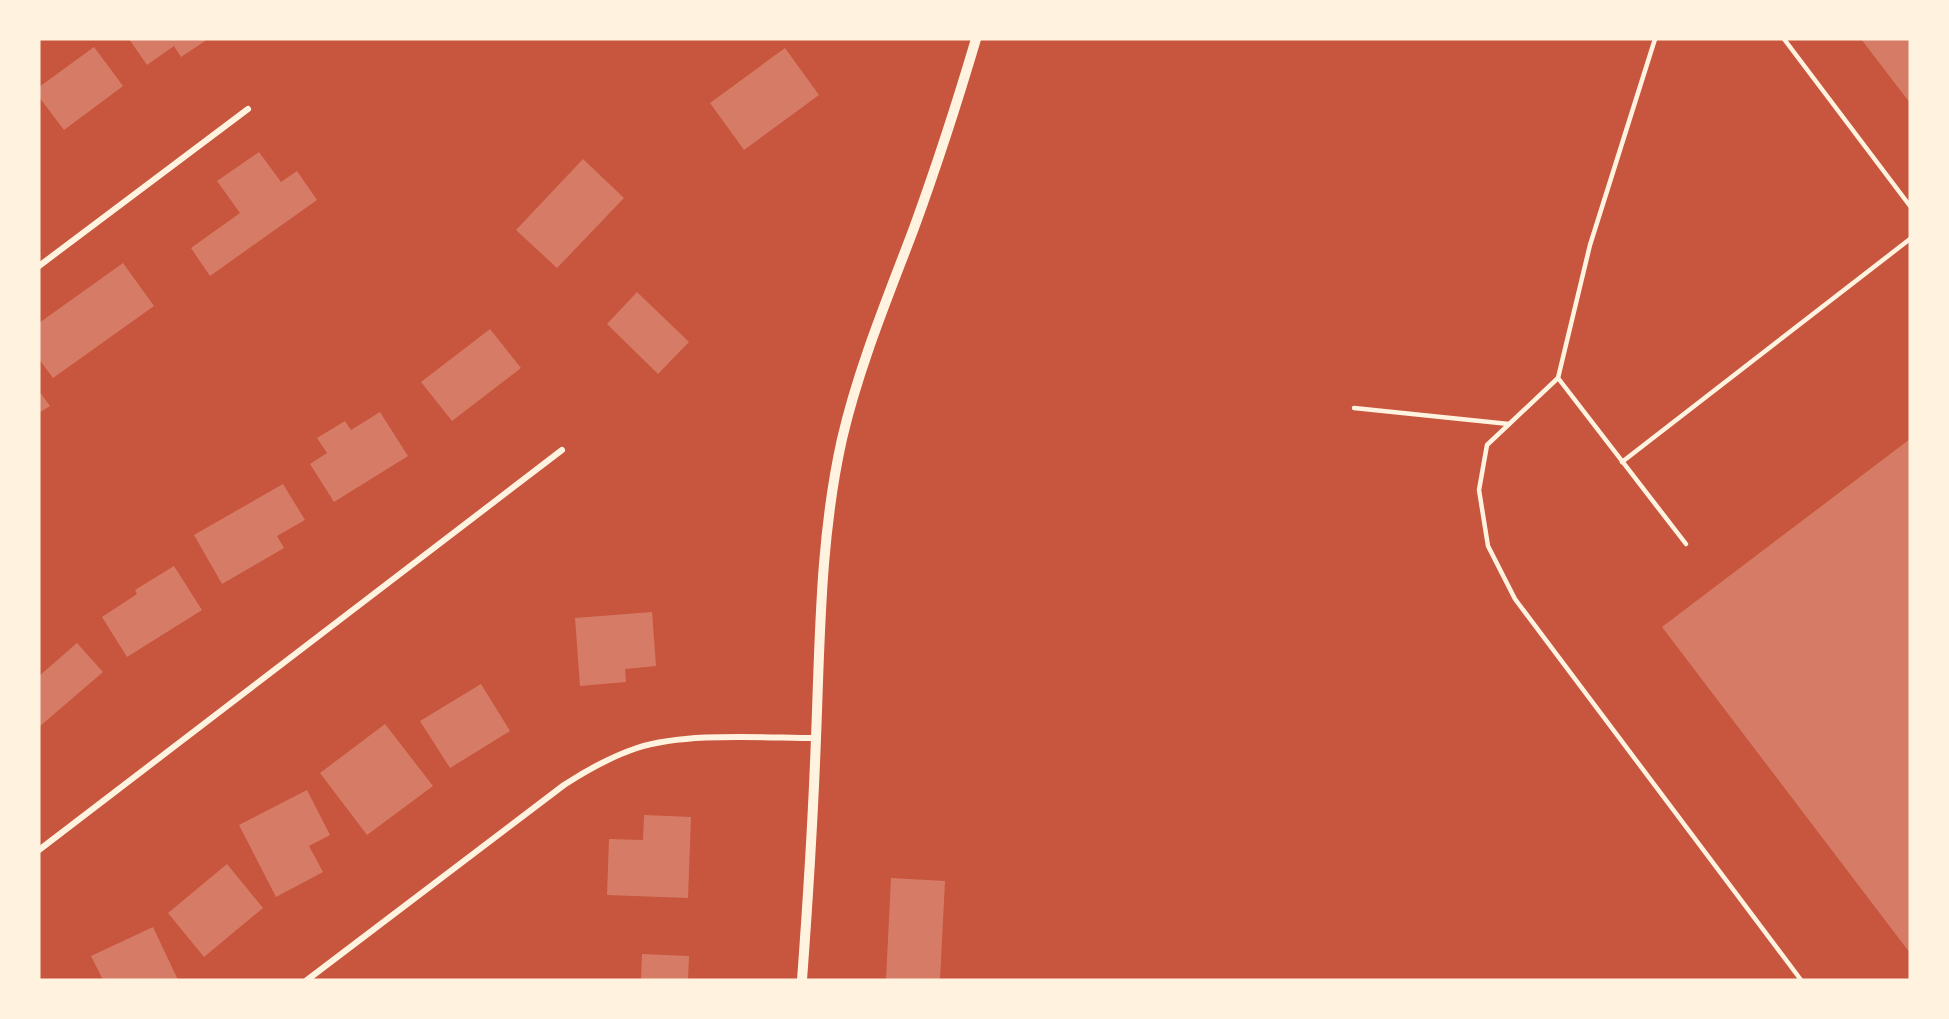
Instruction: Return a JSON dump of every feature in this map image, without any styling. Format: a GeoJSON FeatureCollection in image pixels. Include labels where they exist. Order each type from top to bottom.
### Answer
{"type":"FeatureCollection","features":[{"type":"Feature","properties":{"kind":"street"},"geometry":{"type":"LineString","coordinates":[[802,980],[829,513],[843,438],[863,367],[939,158],[976,39]]}},
{"type":"Feature","properties":{"kind":"street"},"geometry":{"type":"LineString","coordinates":[[39,266],[248,109]]}},
{"type":"Feature","properties":{"kind":"street"},"geometry":{"type":"LineString","coordinates":[[39,850],[562,450]]}},
{"type":"Feature","properties":{"kind":"street"},"geometry":{"type":"LineString","coordinates":[[307,980],[564,785],[596,764],[639,747],[681,739],[816,738]]}},
{"type":"Feature","properties":{"kind":"lane"},"geometry":{"type":"LineString","coordinates":[[1655,39],[1590,245],[1558,378],[1487,445],[1479,490],[1488,546],[1522,608],[1801,980]]}},
{"type":"Feature","properties":{"kind":"lane"},"geometry":{"type":"LineString","coordinates":[[1784,39],[1910,206]]}},
{"type":"Feature","properties":{"kind":"lane"},"geometry":{"type":"LineString","coordinates":[[1622,462],[1910,239]]}},
{"type":"Feature","properties":{"kind":"lane"},"geometry":{"type":"LineString","coordinates":[[1558,378],[1686,544]]}},
{"type":"Feature","properties":{"kind":"lane"},"geometry":{"type":"LineString","coordinates":[[1354,408],[1509,424]]}},
{"type":"Feature","properties":{"kind":"building"},"geometry":{"type":"Polygon","coordinates":[[[129,39],[208,39],[181,57],[174,46],[147,65],[129,39]]]}},
{"type":"Feature","properties":{"kind":"building"},"geometry":{"type":"Polygon","coordinates":[[[1861,39],[1910,39],[1910,103],[1861,39]]]}},
{"type":"Feature","properties":{"kind":"building"},"geometry":{"type":"Polygon","coordinates":[[[94,47],[123,86],[64,130],[39,97],[39,87],[94,47]]]}},
{"type":"Feature","properties":{"kind":"building"},"geometry":{"type":"Polygon","coordinates":[[[785,48],[819,95],[744,150],[710,103],[785,48]]]}},
{"type":"Feature","properties":{"kind":"building"},"geometry":{"type":"Polygon","coordinates":[[[259,152],[281,182],[297,171],[317,200],[210,276],[191,248],[240,213],[217,181],[259,152]]]}},
{"type":"Feature","properties":{"kind":"building"},"geometry":{"type":"Polygon","coordinates":[[[583,159],[624,198],[557,268],[516,230],[583,159]]]}},
{"type":"Feature","properties":{"kind":"building"},"geometry":{"type":"Polygon","coordinates":[[[123,263],[154,306],[53,378],[39,359],[39,323],[123,263]]]}},
{"type":"Feature","properties":{"kind":"building"},"geometry":{"type":"Polygon","coordinates":[[[637,292],[689,342],[658,374],[607,324],[637,292]]]}},
{"type":"Feature","properties":{"kind":"building"},"geometry":{"type":"Polygon","coordinates":[[[490,329],[521,368],[452,421],[421,382],[490,329]]]}},
{"type":"Feature","properties":{"kind":"building"},"geometry":{"type":"Polygon","coordinates":[[[39,391],[50,406],[39,413],[39,391]]]}},
{"type":"Feature","properties":{"kind":"building"},"geometry":{"type":"Polygon","coordinates":[[[380,412],[408,456],[334,502],[310,464],[327,453],[317,438],[345,421],[351,430],[380,412]]]}},
{"type":"Feature","properties":{"kind":"building"},"geometry":{"type":"Polygon","coordinates":[[[1910,439],[1910,953],[1662,627],[1910,439]]]}},
{"type":"Feature","properties":{"kind":"building"},"geometry":{"type":"Polygon","coordinates":[[[283,484],[305,520],[277,536],[284,548],[222,584],[194,535],[283,484]]]}},
{"type":"Feature","properties":{"kind":"building"},"geometry":{"type":"Polygon","coordinates":[[[174,566],[202,610],[127,657],[102,617],[137,594],[135,590],[174,566]]]}},
{"type":"Feature","properties":{"kind":"building"},"geometry":{"type":"Polygon","coordinates":[[[652,612],[656,666],[625,669],[626,682],[580,686],[575,618],[652,612]]]}},
{"type":"Feature","properties":{"kind":"building"},"geometry":{"type":"Polygon","coordinates":[[[77,643],[103,672],[39,727],[39,676],[77,643]]]}},
{"type":"Feature","properties":{"kind":"building"},"geometry":{"type":"Polygon","coordinates":[[[481,684],[510,731],[450,768],[420,721],[481,684]]]}},
{"type":"Feature","properties":{"kind":"building"},"geometry":{"type":"Polygon","coordinates":[[[385,724],[433,786],[367,835],[320,773],[385,724]]]}},
{"type":"Feature","properties":{"kind":"building"},"geometry":{"type":"Polygon","coordinates":[[[307,790],[330,835],[309,846],[323,872],[276,897],[239,825],[307,790]]]}},
{"type":"Feature","properties":{"kind":"building"},"geometry":{"type":"Polygon","coordinates":[[[644,815],[691,817],[688,898],[607,895],[609,839],[643,840],[644,815]]]}},
{"type":"Feature","properties":{"kind":"building"},"geometry":{"type":"Polygon","coordinates":[[[227,864],[263,908],[204,957],[168,913],[227,864]]]}},
{"type":"Feature","properties":{"kind":"building"},"geometry":{"type":"Polygon","coordinates":[[[891,878],[945,881],[940,980],[886,980],[891,878]]]}},
{"type":"Feature","properties":{"kind":"building"},"geometry":{"type":"Polygon","coordinates":[[[153,927],[178,980],[103,980],[91,956],[153,927]]]}},
{"type":"Feature","properties":{"kind":"building"},"geometry":{"type":"Polygon","coordinates":[[[642,954],[689,956],[688,980],[641,980],[642,954]]]}}]}
